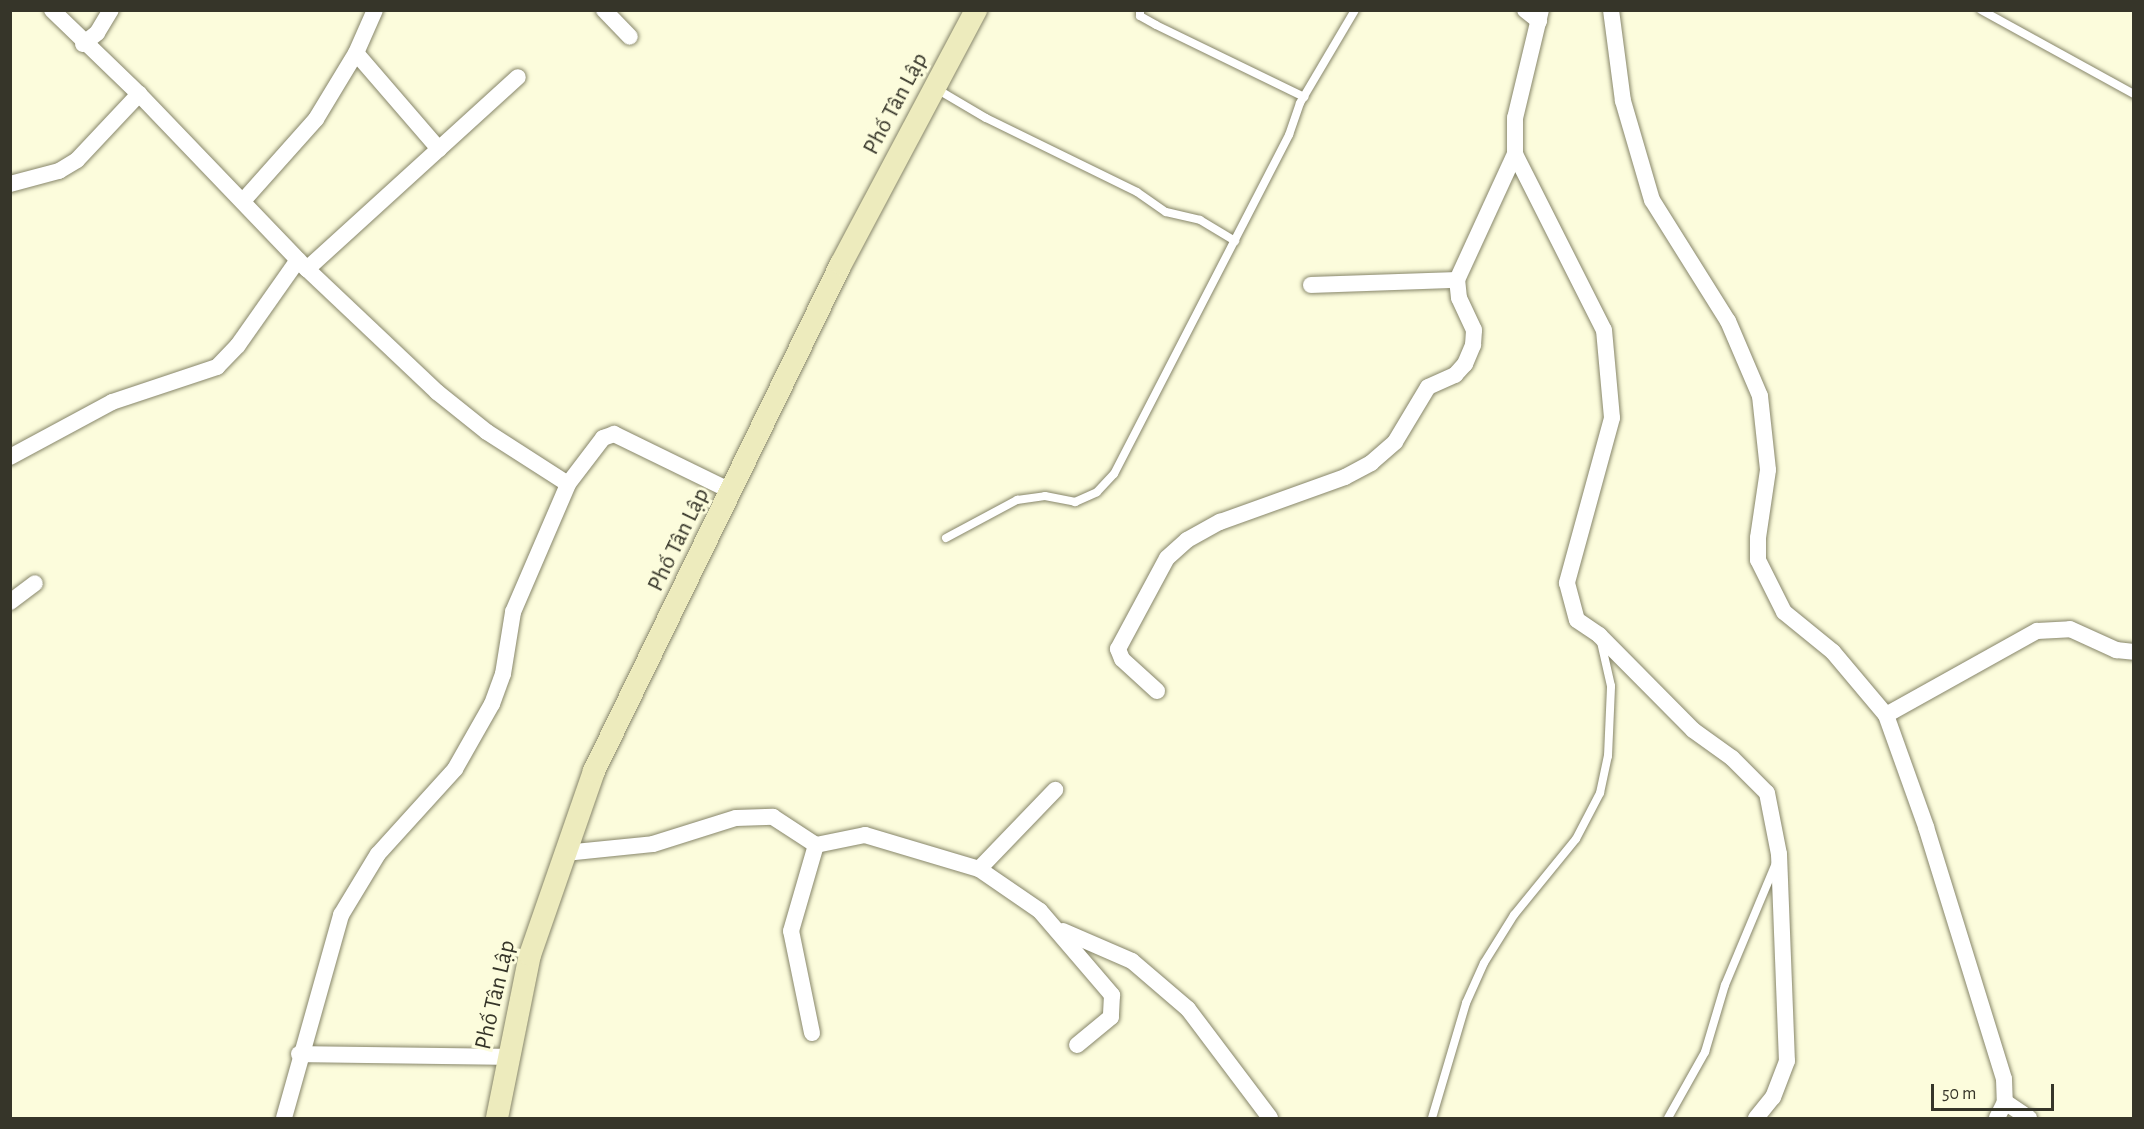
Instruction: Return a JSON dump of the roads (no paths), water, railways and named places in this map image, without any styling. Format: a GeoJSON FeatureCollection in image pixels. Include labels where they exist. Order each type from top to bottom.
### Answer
{"type":"FeatureCollection","features":[{"type":"Feature","properties":{"kind":"main road","name":"Phố Tân Lập"},"geometry":{"type":"LineString","coordinates":[[497,1119],[530,955],[594,771],[733,492],[841,264],[976,10]]}},
{"type":"Feature","properties":{"kind":"street"},"geometry":{"type":"LineString","coordinates":[[52,10],[83,44],[139,94],[302,264],[436,393],[487,432],[568,484]]}},
{"type":"Feature","properties":{"kind":"street"},"geometry":{"type":"LineString","coordinates":[[83,44],[97,33],[111,10]]}},
{"type":"Feature","properties":{"kind":"street"},"geometry":{"type":"LineString","coordinates":[[243,201],[316,120],[356,53],[375,10]]}},
{"type":"Feature","properties":{"kind":"street"},"geometry":{"type":"LineString","coordinates":[[604,10],[630,36]]}},
{"type":"Feature","properties":{"kind":"street"},"geometry":{"type":"LineString","coordinates":[[1157,691],[1122,659],[1118,649],[1167,558],[1204,530],[1345,477],[1383,454],[1404,428],[1428,387],[1460,370],[1473,345],[1474,330],[1459,298],[1457,280],[1515,154],[1515,118],[1540,16],[1525,10]]}},
{"type":"Feature","properties":{"kind":"street"},"geometry":{"type":"LineString","coordinates":[[1611,10],[1623,101],[1652,200],[1728,321],[1760,396],[1768,471],[1758,538],[1758,560],[1784,612],[1833,652],[1886,716],[1926,827],[2001,1069],[2005,1102],[1997,1119]]}},
{"type":"Feature","properties":{"kind":"street"},"geometry":{"type":"LineString","coordinates":[[356,53],[439,149]]}},
{"type":"Feature","properties":{"kind":"street"},"geometry":{"type":"LineString","coordinates":[[10,456],[112,402],[217,367],[238,345],[302,264],[439,149],[518,77]]}},
{"type":"Feature","properties":{"kind":"street"},"geometry":{"type":"LineString","coordinates":[[10,184],[59,171],[77,160],[139,94]]}},
{"type":"Feature","properties":{"kind":"street"},"geometry":{"type":"LineString","coordinates":[[1515,154],[1604,330],[1612,418],[1567,583],[1577,620],[1599,635],[1694,730],[1732,758],[1767,793],[1779,854],[1787,1061],[1773,1097],[1756,1119]]}},
{"type":"Feature","properties":{"kind":"street"},"geometry":{"type":"LineString","coordinates":[[1311,285],[1457,280]]}},
{"type":"Feature","properties":{"kind":"street"},"geometry":{"type":"LineString","coordinates":[[284,1119],[299,1054],[341,915],[351,894],[378,854],[455,770],[492,704],[502,674],[513,612],[568,484],[603,438],[614,434],[733,492]]}},
{"type":"Feature","properties":{"kind":"street"},"geometry":{"type":"LineString","coordinates":[[10,602],[35,584]]}},
{"type":"Feature","properties":{"kind":"street"},"geometry":{"type":"LineString","coordinates":[[1886,716],[2037,631],[2070,629],[2116,650],[2133,652]]}},
{"type":"Feature","properties":{"kind":"street"},"geometry":{"type":"LineString","coordinates":[[979,869],[1055,790]]}},
{"type":"Feature","properties":{"kind":"street"},"geometry":{"type":"LineString","coordinates":[[565,853],[653,844],[736,818],[773,817],[816,845],[865,835],[979,869],[1056,928],[1112,995],[1111,1017],[1077,1045]]}},
{"type":"Feature","properties":{"kind":"street"},"geometry":{"type":"LineString","coordinates":[[812,1033],[791,931],[816,845]]}},
{"type":"Feature","properties":{"kind":"street"},"geometry":{"type":"LineString","coordinates":[[1056,928],[1132,961],[1188,1009],[1270,1119]]}},
{"type":"Feature","properties":{"kind":"street"},"geometry":{"type":"LineString","coordinates":[[299,1054],[509,1057]]}},
{"type":"Feature","properties":{"kind":"street"},"geometry":{"type":"LineString","coordinates":[[2005,1102],[2029,1119]]}},
{"type":"Feature","properties":{"kind":"lane"},"geometry":{"type":"LineString","coordinates":[[1140,10],[1140,16],[1156,25],[1304,97]]}},
{"type":"Feature","properties":{"kind":"lane"},"geometry":{"type":"LineString","coordinates":[[946,538],[1017,500],[1045,496],[1075,502],[1097,492],[1114,474],[1235,241],[1304,97],[1355,10]]}},
{"type":"Feature","properties":{"kind":"lane"},"geometry":{"type":"LineString","coordinates":[[1981,10],[2133,94]]}},
{"type":"Feature","properties":{"kind":"lane"},"geometry":{"type":"LineString","coordinates":[[935,88],[986,118],[1137,192],[1166,212],[1200,220],[1235,241]]}},
{"type":"Feature","properties":{"kind":"lane"},"geometry":{"type":"LineString","coordinates":[[1432,1119],[1466,1003],[1484,963],[1514,915],[1576,839],[1600,793],[1608,756],[1611,686],[1599,635]]}},
{"type":"Feature","properties":{"kind":"lane"},"geometry":{"type":"LineString","coordinates":[[1668,1119],[1705,1052],[1725,985],[1779,854]]}}]}
